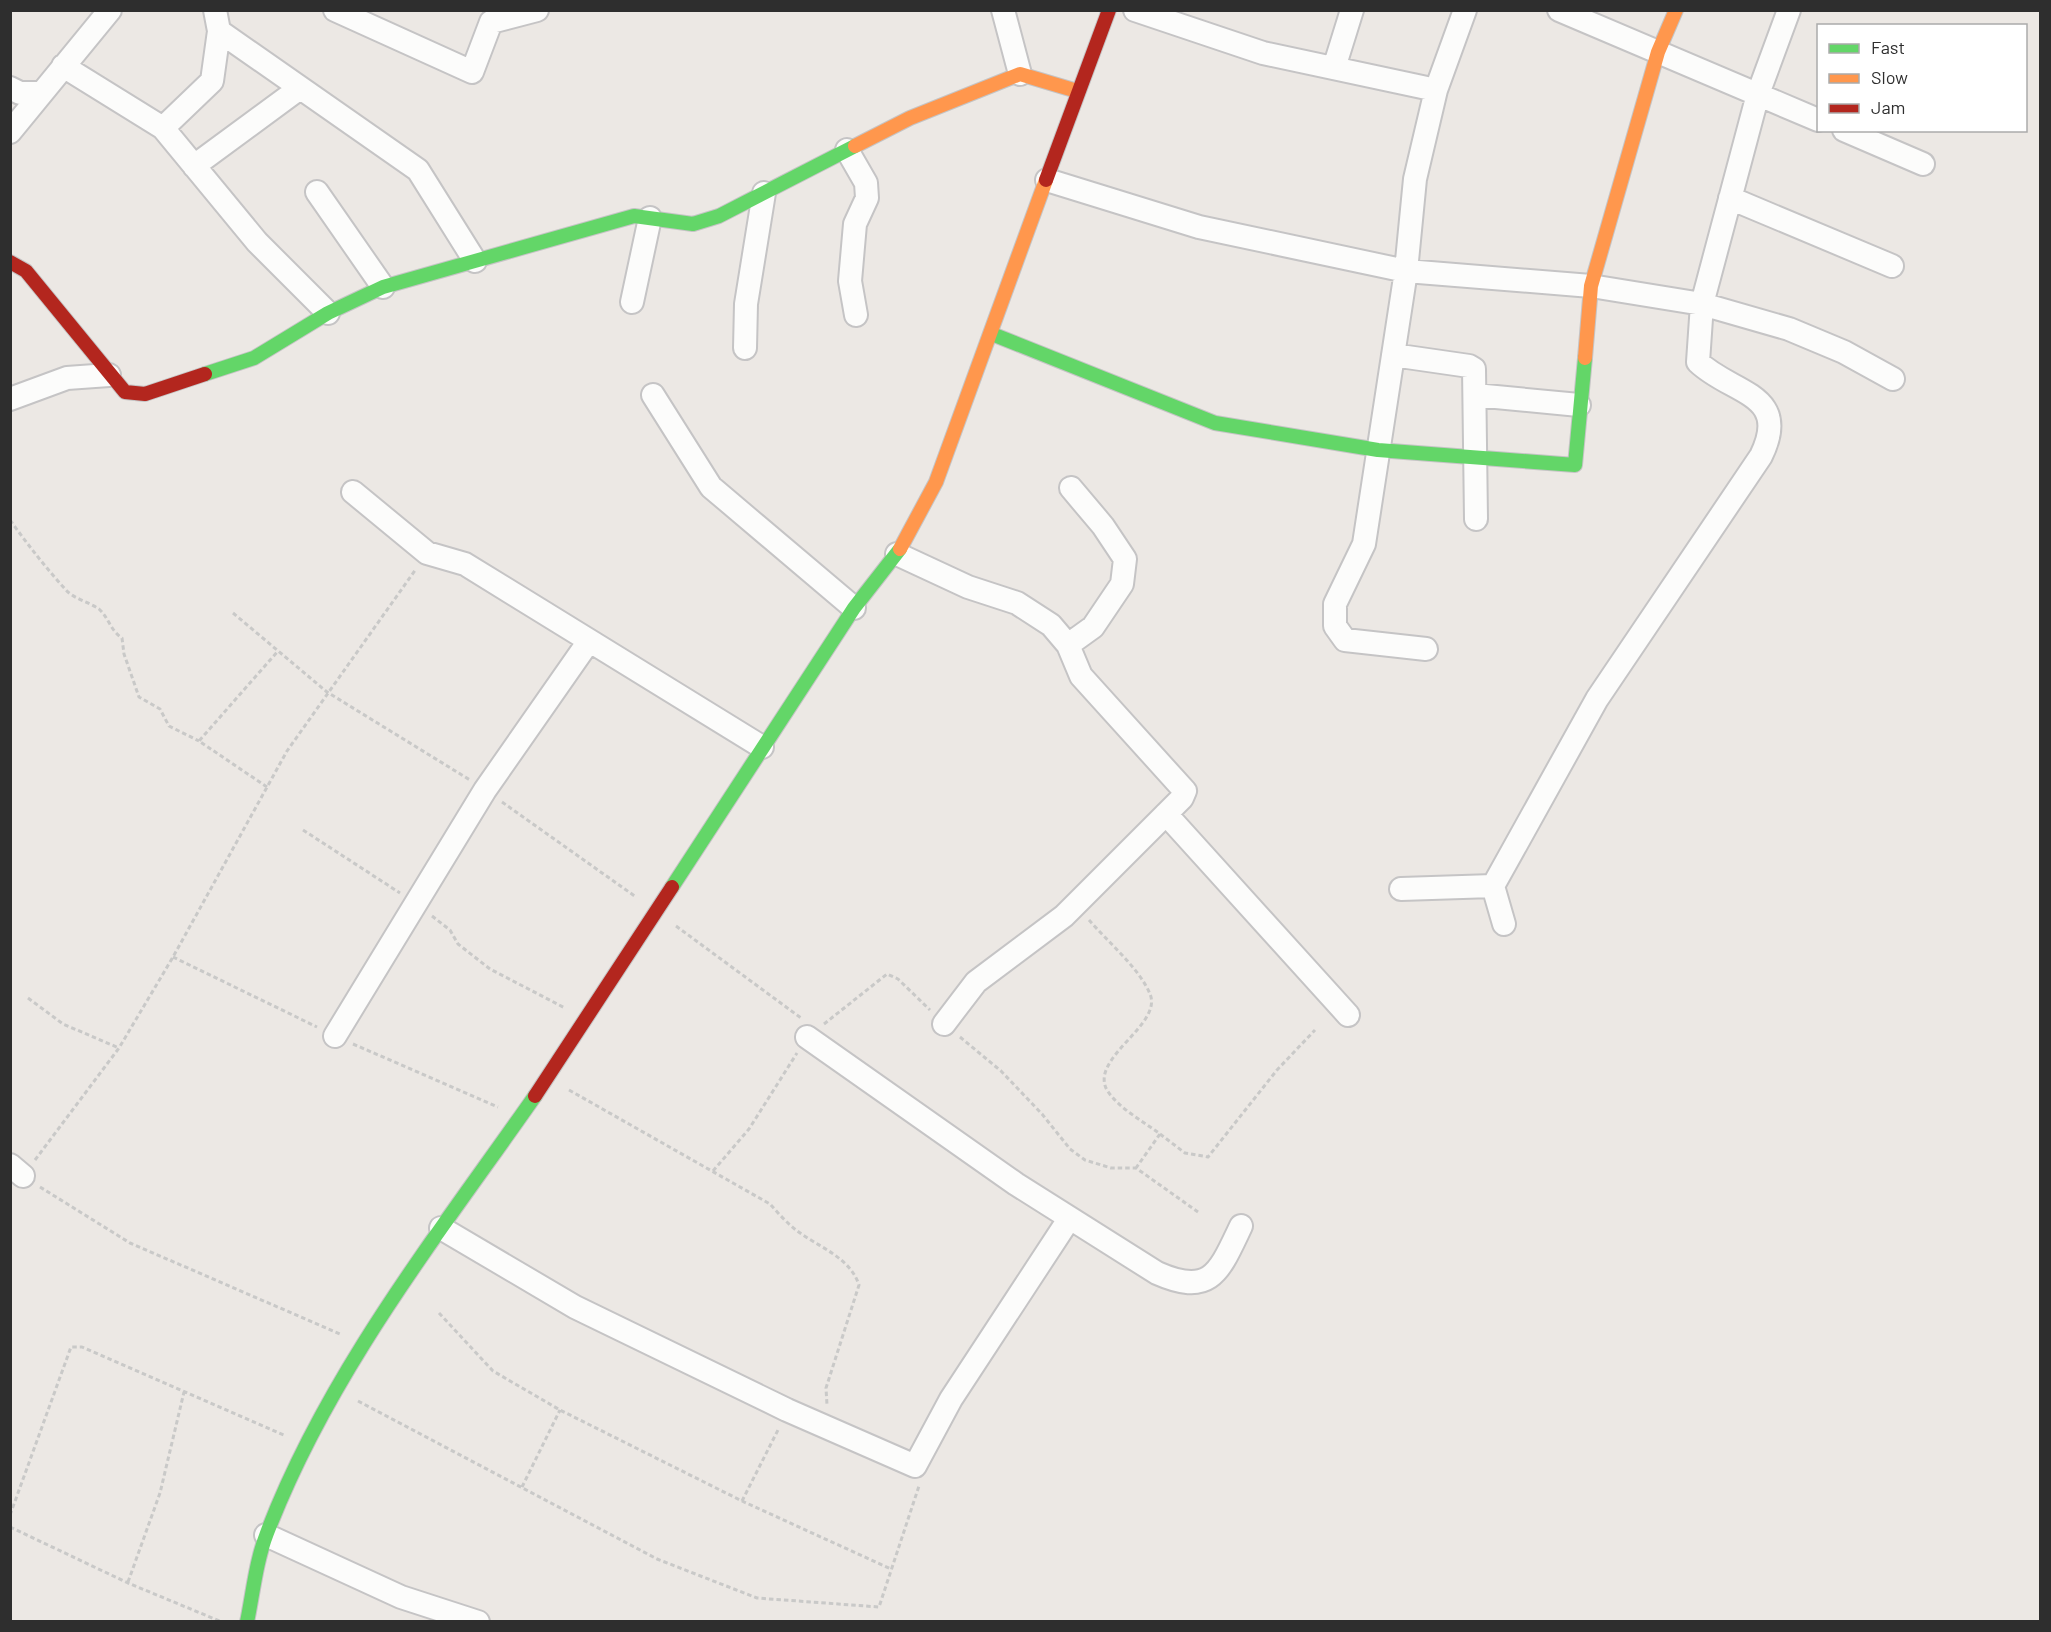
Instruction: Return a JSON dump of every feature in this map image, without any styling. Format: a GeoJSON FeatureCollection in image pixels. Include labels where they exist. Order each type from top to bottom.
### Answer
{"type":"FeatureCollection","features":[{"type":"Feature","properties":{"kind":"street"},"geometry":{"type":"LineString","coordinates":[[10,132],[110,10]]}},
{"type":"Feature","properties":{"kind":"street"},"geometry":{"type":"LineString","coordinates":[[335,10],[471,72],[491,21],[537,10]]}},
{"type":"Feature","properties":{"kind":"street"},"geometry":{"type":"LineString","coordinates":[[1003,10],[1020,74]]}},
{"type":"Feature","properties":{"kind":"street"},"geometry":{"type":"LineString","coordinates":[[247,1622],[266,1534],[335,1389],[362,1344],[547,1078],[854,608],[897,554],[936,482],[993,334],[1077,91],[1109,10]]}},
{"type":"Feature","properties":{"kind":"street"},"geometry":{"type":"LineString","coordinates":[[1135,10],[1263,53],[1436,90]]}},
{"type":"Feature","properties":{"kind":"street"},"geometry":{"type":"LineString","coordinates":[[1334,68],[1352,10]]}},
{"type":"Feature","properties":{"kind":"street"},"geometry":{"type":"LineString","coordinates":[[1426,649],[1346,640],[1335,626],[1335,604],[1364,544],[1406,271],[1415,178],[1436,90],[1465,10]]}},
{"type":"Feature","properties":{"kind":"street"},"geometry":{"type":"LineString","coordinates":[[1559,10],[1817,120]]}},
{"type":"Feature","properties":{"kind":"street"},"geometry":{"type":"LineString","coordinates":[[993,334],[1215,423],[1378,450],[1575,465],[1592,286],[1658,52],[1676,10]]}},
{"type":"Feature","properties":{"kind":"street"},"geometry":{"type":"LineString","coordinates":[[1504,924],[1493,886],[1597,699],[1761,456],[1771,436],[1770,417],[1759,402],[1746,390],[1708,372],[1698,362],[1702,303],[1758,94],[1789,10]]}},
{"type":"Feature","properties":{"kind":"street"},"geometry":{"type":"LineString","coordinates":[[163,128],[212,81],[217,21]]}},
{"type":"Feature","properties":{"kind":"street"},"geometry":{"type":"LineString","coordinates":[[217,21],[300,88],[418,170],[475,261]]}},
{"type":"Feature","properties":{"kind":"street"},"geometry":{"type":"LineString","coordinates":[[63,66],[163,128],[257,242],[328,313]]}},
{"type":"Feature","properties":{"kind":"street"},"geometry":{"type":"LineString","coordinates":[[10,262],[26,271],[125,392],[145,394],[178,385],[254,358],[328,313],[383,287],[634,216],[693,224],[718,216],[910,118],[1020,74],[1077,91]]}},
{"type":"Feature","properties":{"kind":"street"},"geometry":{"type":"LineString","coordinates":[[10,88],[20,93],[42,93]]}},
{"type":"Feature","properties":{"kind":"street"},"geometry":{"type":"LineString","coordinates":[[194,166],[300,88]]}},
{"type":"Feature","properties":{"kind":"street"},"geometry":{"type":"LineString","coordinates":[[1849,132],[1923,164]]}},
{"type":"Feature","properties":{"kind":"street"},"geometry":{"type":"LineString","coordinates":[[847,150],[866,183],[867,191],[867,198],[855,224],[850,281],[856,315]]}},
{"type":"Feature","properties":{"kind":"street"},"geometry":{"type":"LineString","coordinates":[[1047,180],[1198,227],[1406,271],[1592,286],[1702,303],[1789,329],[1844,352],[1893,379]]}},
{"type":"Feature","properties":{"kind":"street"},"geometry":{"type":"LineString","coordinates":[[317,192],[383,287]]}},
{"type":"Feature","properties":{"kind":"street"},"geometry":{"type":"LineString","coordinates":[[745,348],[746,304],[764,193]]}},
{"type":"Feature","properties":{"kind":"street"},"geometry":{"type":"LineString","coordinates":[[1730,198],[1892,266]]}},
{"type":"Feature","properties":{"kind":"street"},"geometry":{"type":"LineString","coordinates":[[632,302],[650,218]]}},
{"type":"Feature","properties":{"kind":"street"},"geometry":{"type":"LineString","coordinates":[[1393,356],[1472,367],[1475,395],[1476,519]]}},
{"type":"Feature","properties":{"kind":"street"},"geometry":{"type":"LineString","coordinates":[[10,399],[67,378],[110,375]]}},
{"type":"Feature","properties":{"kind":"street"},"geometry":{"type":"LineString","coordinates":[[653,395],[711,487],[854,608]]}},
{"type":"Feature","properties":{"kind":"street"},"geometry":{"type":"LineString","coordinates":[[1475,395],[1579,405]]}},
{"type":"Feature","properties":{"kind":"street"},"geometry":{"type":"LineString","coordinates":[[1068,645],[1093,627],[1122,584],[1125,559],[1103,526],[1071,488]]}},
{"type":"Feature","properties":{"kind":"street"},"geometry":{"type":"LineString","coordinates":[[353,492],[427,553],[465,564],[762,747]]}},
{"type":"Feature","properties":{"kind":"street"},"geometry":{"type":"LineString","coordinates":[[897,554],[968,587],[1017,603],[1051,625],[1068,645],[1081,676],[1185,791],[1182,798],[1075,905],[976,982],[944,1024]]}},
{"type":"Feature","properties":{"kind":"street"},"geometry":{"type":"LineString","coordinates":[[335,1036],[485,789],[590,641]]}},
{"type":"Feature","properties":{"kind":"street"},"geometry":{"type":"LineString","coordinates":[[1166,814],[1348,1015]]}},
{"type":"Feature","properties":{"kind":"street"},"geometry":{"type":"LineString","coordinates":[[1401,889],[1493,886]]}},
{"type":"Feature","properties":{"kind":"street"},"geometry":{"type":"LineString","coordinates":[[812,1033],[1069,1219],[1157,1273],[1180,1283],[1193,1284],[1209,1278],[1225,1259],[1240,1226]]}},
{"type":"Feature","properties":{"kind":"street"},"geometry":{"type":"LineString","coordinates":[[441,1228],[575,1307],[788,1410],[915,1466],[951,1399],[1069,1219]]}},
{"type":"Feature","properties":{"kind":"street"},"geometry":{"type":"LineString","coordinates":[[266,1534],[401,1597],[478,1622]]}},
{"type":"Feature","properties":{"kind":"path"},"geometry":{"type":"LineString","coordinates":[[10,520],[34,554],[67,591],[98,609],[114,633],[122,638],[124,654],[139,697],[160,709],[169,726],[200,741],[267,787]]}},
{"type":"Feature","properties":{"kind":"path"},"geometry":{"type":"LineString","coordinates":[[362,1344],[130,1243],[17,1171],[119,1048],[173,957],[287,751],[427,553]]}},
{"type":"Feature","properties":{"kind":"path"},"geometry":{"type":"LineString","coordinates":[[233,613],[327,692]]}},
{"type":"Feature","properties":{"kind":"path"},"geometry":{"type":"LineString","coordinates":[[200,741],[278,651]]}},
{"type":"Feature","properties":{"kind":"path"},"geometry":{"type":"LineString","coordinates":[[303,830],[416,904],[450,930],[458,944],[490,969],[585,1019]]}},
{"type":"Feature","properties":{"kind":"path"},"geometry":{"type":"LineString","coordinates":[[1075,905],[1138,976],[1151,995],[1150,1013],[1111,1061],[1105,1087],[1114,1099],[1185,1153],[1208,1157],[1277,1070],[1315,1030]]}},
{"type":"Feature","properties":{"kind":"path"},"geometry":{"type":"LineString","coordinates":[[656,911],[812,1033]]}},
{"type":"Feature","properties":{"kind":"path"},"geometry":{"type":"LineString","coordinates":[[713,1171],[749,1129],[812,1033],[887,974],[898,979],[944,1024],[1001,1071],[1042,1114],[1070,1149],[1085,1160],[1111,1168],[1136,1168],[1198,1212]]}},
{"type":"Feature","properties":{"kind":"path"},"geometry":{"type":"LineString","coordinates":[[28,998],[63,1024],[119,1048]]}},
{"type":"Feature","properties":{"kind":"path"},"geometry":{"type":"LineString","coordinates":[[547,1078],[770,1204],[796,1230],[838,1257],[855,1273],[859,1285],[826,1388],[828,1428]]}},
{"type":"Feature","properties":{"kind":"path"},"geometry":{"type":"LineString","coordinates":[[1136,1168],[1160,1134]]}},
{"type":"Feature","properties":{"kind":"path"},"geometry":{"type":"LineString","coordinates":[[439,1313],[493,1371],[560,1410],[742,1501],[891,1569]]}},
{"type":"Feature","properties":{"kind":"path"},"geometry":{"type":"LineString","coordinates":[[10,1515],[71,1347],[82,1347],[307,1445]]}},
{"type":"Feature","properties":{"kind":"path"},"geometry":{"type":"LineString","coordinates":[[335,1389],[657,1558],[757,1598],[875,1609],[880,1604],[922,1479]]}},
{"type":"Feature","properties":{"kind":"path"},"geometry":{"type":"LineString","coordinates":[[128,1583],[160,1493],[184,1392]]}},
{"type":"Feature","properties":{"kind":"path"},"geometry":{"type":"LineString","coordinates":[[522,1487],[560,1410]]}},
{"type":"Feature","properties":{"kind":"path"},"geometry":{"type":"LineString","coordinates":[[742,1501],[788,1410]]}},
{"type":"Feature","properties":{"kind":"path"},"geometry":{"type":"LineString","coordinates":[[10,1527],[128,1583],[222,1622]]}},
{"type":"Feature","properties":{"kind":"traffic: fast"},"geometry":{"type":"LineString","coordinates":[[205,374],[254,358],[328,313],[383,287],[634,216],[693,224],[719,216],[855,146]]}},
{"type":"Feature","properties":{"kind":"traffic: fast"},"geometry":{"type":"LineString","coordinates":[[992,334],[1215,423],[1378,450],[1575,465],[1585,358]]}},
{"type":"Feature","properties":{"kind":"traffic: fast"},"geometry":{"type":"LineString","coordinates":[[672,887],[854,608],[900,549]]}},
{"type":"Feature","properties":{"kind":"traffic: fast"},"geometry":{"type":"LineString","coordinates":[[247,1622],[263,1544],[292,1474],[321,1417],[387,1307],[535,1096]]}},
{"type":"Feature","properties":{"kind":"traffic: slow"},"geometry":{"type":"LineString","coordinates":[[1585,358],[1591,286],[1658,52],[1676,10]]}},
{"type":"Feature","properties":{"kind":"traffic: slow"},"geometry":{"type":"LineString","coordinates":[[855,146],[910,118],[1020,74],[1077,91]]}},
{"type":"Feature","properties":{"kind":"traffic: slow"},"geometry":{"type":"LineString","coordinates":[[900,549],[936,482],[1046,180]]}},
{"type":"Feature","properties":{"kind":"traffic: jam"},"geometry":{"type":"LineString","coordinates":[[1046,180],[1109,10]]}},
{"type":"Feature","properties":{"kind":"traffic: jam"},"geometry":{"type":"LineString","coordinates":[[10,262],[26,271],[125,392],[145,394],[205,374]]}},
{"type":"Feature","properties":{"kind":"traffic: jam"},"geometry":{"type":"LineString","coordinates":[[535,1096],[672,887]]}}]}
